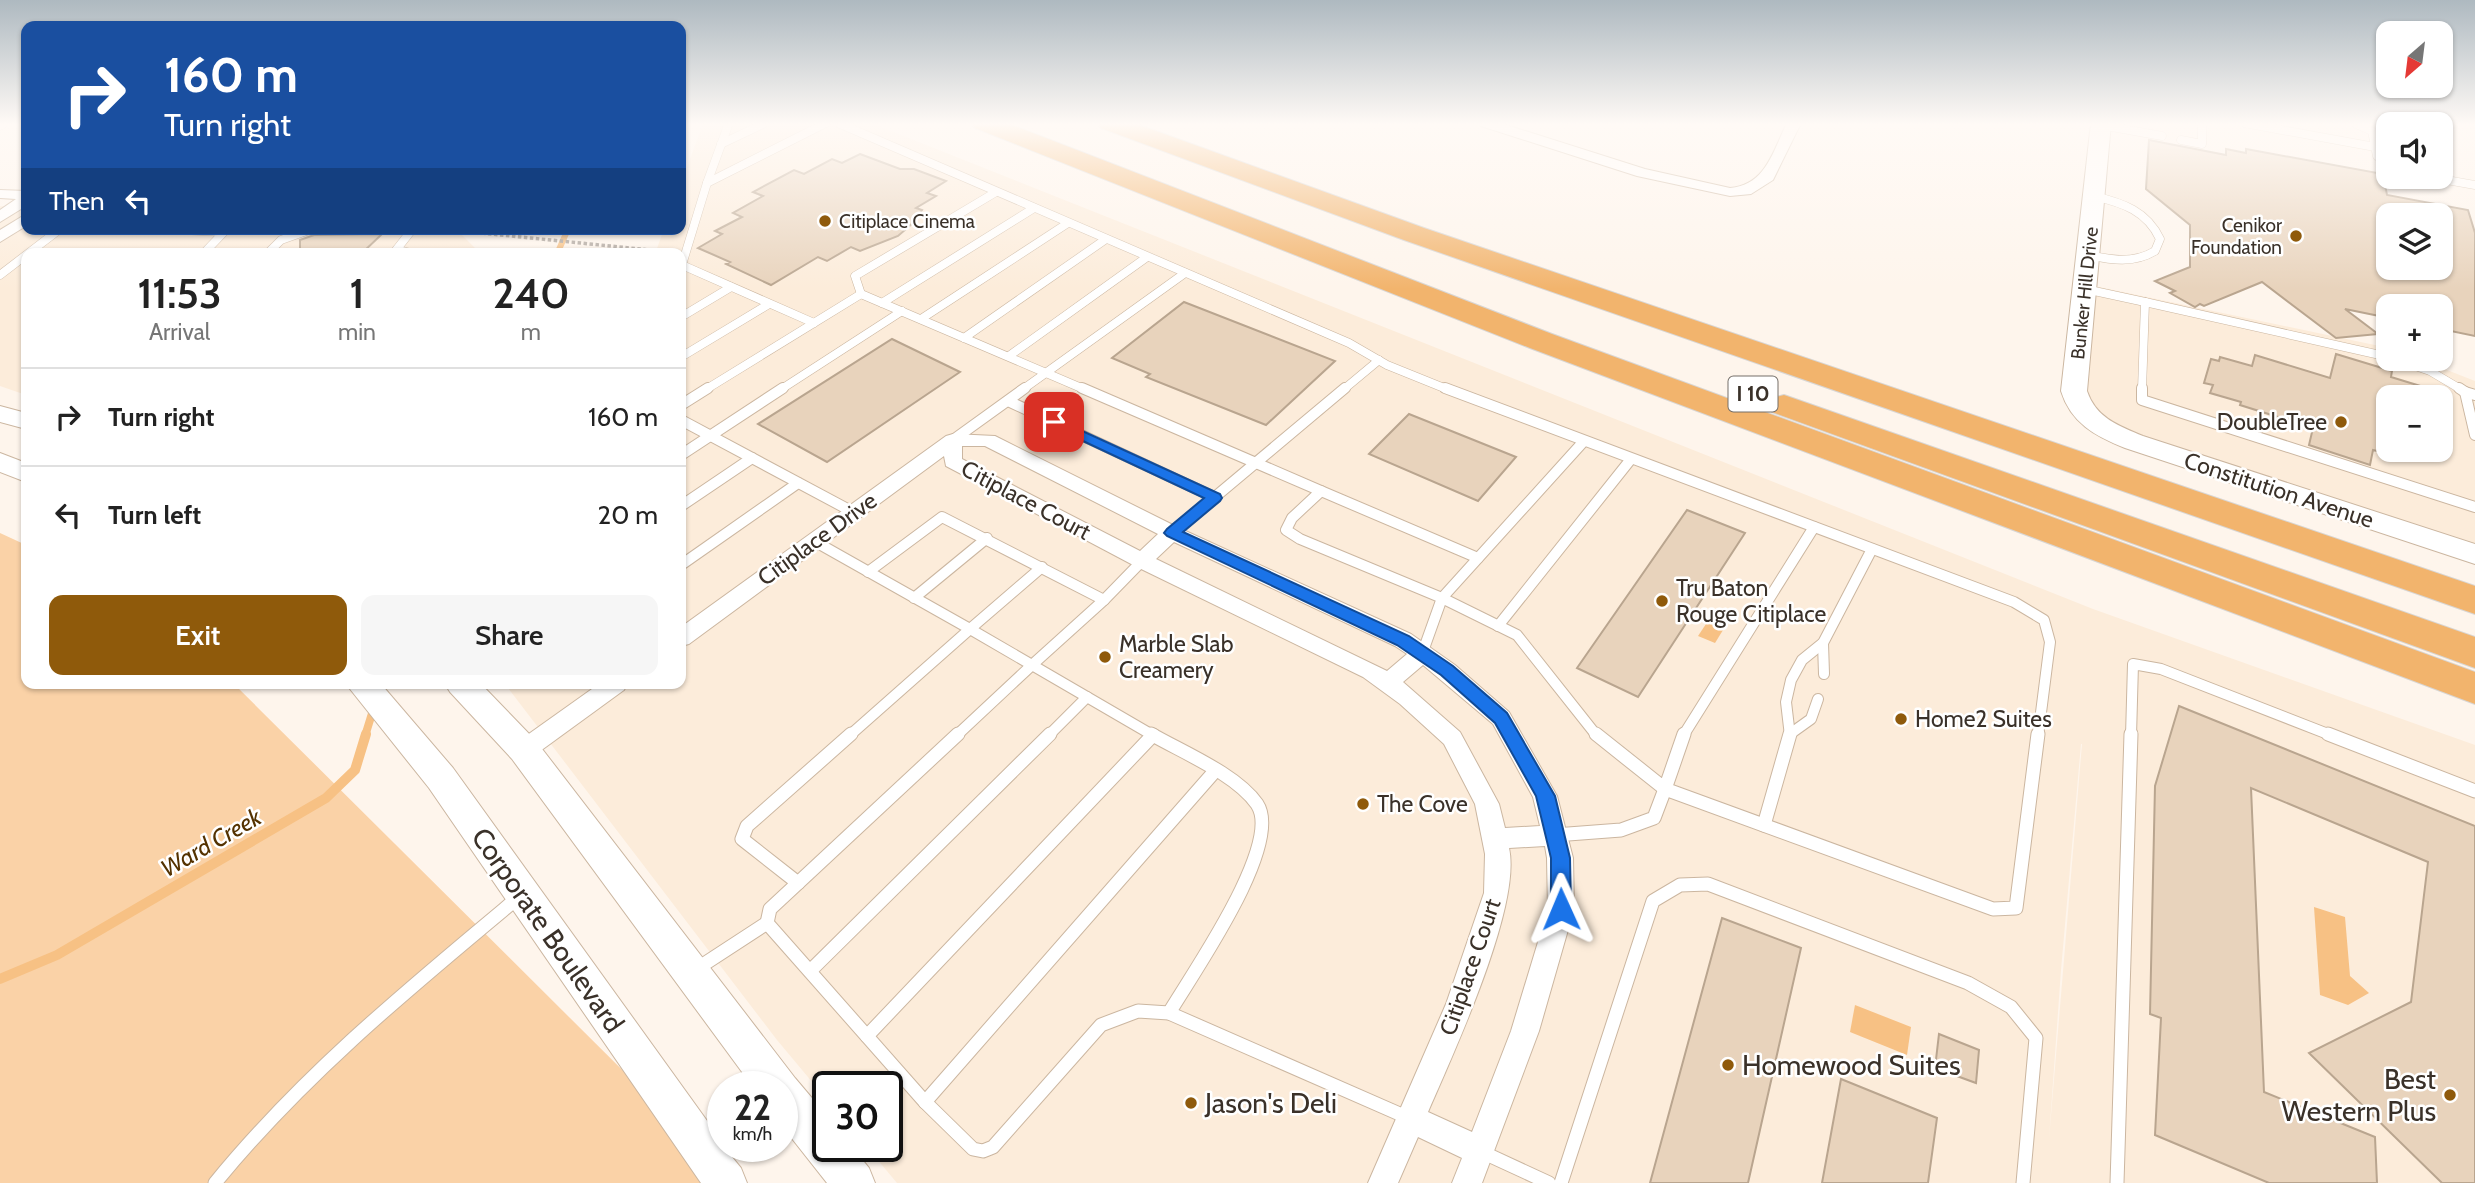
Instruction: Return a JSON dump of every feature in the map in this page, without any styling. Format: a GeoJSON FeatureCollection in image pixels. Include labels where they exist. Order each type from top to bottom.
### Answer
{"type":"FeatureCollection","features":[{"type":"Feature","properties":{"kind":"highway"},"geometry":{"type":"LineString","coordinates":[[1121,178],[1627,374],[2475,688]]}},
{"type":"Feature","properties":{"kind":"highway","name":"I 10"},"geometry":{"type":"LineString","coordinates":[[1173,178],[1324,239],[2475,653]]}},
{"type":"Feature","properties":{"kind":"highway","name":"I 10"},"geometry":{"type":"LineString","coordinates":[[1261,178],[1414,234],[2475,600]]}},
{"type":"Feature","properties":{"kind":"street"},"geometry":{"type":"LineString","coordinates":[[1664,178],[1706,188],[1746,191],[1767,178]]}},
{"type":"Feature","properties":{"kind":"street","name":"Bunker Hill Drive"},"geometry":{"type":"LineString","coordinates":[[2086,417],[2077,404],[2074,391],[2096,178]]}},
{"type":"Feature","properties":{"kind":"street"},"geometry":{"type":"LineString","coordinates":[[0,194],[21,196]]}},
{"type":"Feature","properties":{"kind":"street"},"geometry":{"type":"LineString","coordinates":[[0,217],[21,201]]}},
{"type":"Feature","properties":{"kind":"street"},"geometry":{"type":"LineString","coordinates":[[0,237],[21,222]]}},
{"type":"Feature","properties":{"kind":"street"},"geometry":{"type":"LineString","coordinates":[[0,414],[21,420]]}},
{"type":"Feature","properties":{"kind":"street","name":"Constitution Avenue"},"geometry":{"type":"LineString","coordinates":[[2086,417],[2104,429],[2134,442],[2475,554]]}},
{"type":"Feature","properties":{"kind":"street","name":"Citiplace Drive"},"geometry":{"type":"LineString","coordinates":[[686,634],[953,440]]}},
{"type":"Feature","properties":{"kind":"street","name":"Citiplace Court"},"geometry":{"type":"LineString","coordinates":[[1383,1183],[1460,1004],[1497,893],[1498,854],[1487,804],[1452,738],[1408,698],[1371,671],[1142,561],[953,462],[953,440],[988,440],[1172,533],[1403,640],[1447,671],[1501,718],[1545,796],[1560,858],[1561,909],[1525,1031],[1467,1183]]}},
{"type":"Feature","properties":{"kind":"street"},"geometry":{"type":"LineString","coordinates":[[0,462],[21,471]]}},
{"type":"Feature","properties":{"kind":"street"},"geometry":{"type":"LineString","coordinates":[[1142,561],[1172,533]]}},
{"type":"Feature","properties":{"kind":"street"},"geometry":{"type":"LineString","coordinates":[[1387,682],[1422,654]]}},
{"type":"Feature","properties":{"kind":"street","name":"Corporate Boulevard"},"geometry":{"type":"LineString","coordinates":[[366,689],[441,778],[726,1183]]}},
{"type":"Feature","properties":{"kind":"street"},"geometry":{"type":"LineString","coordinates":[[466,689],[524,750],[766,1071]]}},
{"type":"Feature","properties":{"kind":"street"},"geometry":{"type":"LineString","coordinates":[[524,750],[609,689]]}},
{"type":"Feature","properties":{"kind":"street"},"geometry":{"type":"LineString","coordinates":[[1494,839],[1555,835]]}},
{"type":"Feature","properties":{"kind":"street"},"geometry":{"type":"LineString","coordinates":[[798,1113],[854,1183]]}},
{"type":"Feature","properties":{"kind":"street"},"geometry":{"type":"LineString","coordinates":[[1411,1119],[1479,1151]]}},
{"type":"Feature","properties":{"kind":"lane"},"geometry":{"type":"LineString","coordinates":[[686,251],[709,178]]}},
{"type":"Feature","properties":{"kind":"lane"},"geometry":{"type":"LineString","coordinates":[[707,183],[717,178]]}},
{"type":"Feature","properties":{"kind":"lane"},"geometry":{"type":"LineString","coordinates":[[964,178],[1349,343],[1430,383],[2014,603],[2044,620],[2050,642],[2016,908],[1993,909],[1665,789],[1600,739],[1517,635],[1442,598],[1300,539],[1286,530],[1292,518],[1321,491]]}},
{"type":"Feature","properties":{"kind":"lane"},"geometry":{"type":"LineString","coordinates":[[2453,181],[2475,185]]}},
{"type":"Feature","properties":{"kind":"lane"},"geometry":{"type":"LineString","coordinates":[[996,192],[855,276],[861,294],[1478,558]]}},
{"type":"Feature","properties":{"kind":"lane"},"geometry":{"type":"LineString","coordinates":[[2088,255],[2127,262],[2137,260],[2155,251],[2160,239],[2148,218],[2135,209],[2094,196]]}},
{"type":"Feature","properties":{"kind":"lane"},"geometry":{"type":"LineString","coordinates":[[882,303],[1034,208]]}},
{"type":"Feature","properties":{"kind":"lane"},"geometry":{"type":"LineString","coordinates":[[921,319],[1068,223]]}},
{"type":"Feature","properties":{"kind":"lane"},"geometry":{"type":"LineString","coordinates":[[37,248],[53,235]]}},
{"type":"Feature","properties":{"kind":"lane"},"geometry":{"type":"LineString","coordinates":[[208,248],[220,235]]}},
{"type":"Feature","properties":{"kind":"lane"},"geometry":{"type":"LineString","coordinates":[[273,248],[281,240],[295,235]]}},
{"type":"Feature","properties":{"kind":"lane"},"geometry":{"type":"LineString","coordinates":[[964,338],[1106,239]]}},
{"type":"Feature","properties":{"kind":"lane"},"geometry":{"type":"LineString","coordinates":[[1009,356],[1146,257]]}},
{"type":"Feature","properties":{"kind":"lane"},"geometry":{"type":"LineString","coordinates":[[0,262],[21,259]]}},
{"type":"Feature","properties":{"kind":"lane"},"geometry":{"type":"LineString","coordinates":[[0,275],[21,260]]}},
{"type":"Feature","properties":{"kind":"lane"},"geometry":{"type":"LineString","coordinates":[[686,269],[814,323]]}},
{"type":"Feature","properties":{"kind":"lane"},"geometry":{"type":"LineString","coordinates":[[953,440],[1185,274]]}},
{"type":"Feature","properties":{"kind":"lane"},"geometry":{"type":"LineString","coordinates":[[686,314],[731,287]]}},
{"type":"Feature","properties":{"kind":"lane"},"geometry":{"type":"LineString","coordinates":[[2085,289],[2376,354]]}},
{"type":"Feature","properties":{"kind":"lane"},"geometry":{"type":"LineString","coordinates":[[686,402],[861,294]]}},
{"type":"Feature","properties":{"kind":"lane"},"geometry":{"type":"LineString","coordinates":[[2145,302],[2142,400],[2475,507]]}},
{"type":"Feature","properties":{"kind":"lane"},"geometry":{"type":"LineString","coordinates":[[686,354],[769,304]]}},
{"type":"Feature","properties":{"kind":"lane"},"geometry":{"type":"LineString","coordinates":[[686,452],[902,312]]}},
{"type":"Feature","properties":{"kind":"lane"},"geometry":{"type":"LineString","coordinates":[[1172,533],[1379,360]]}},
{"type":"Feature","properties":{"kind":"lane"},"geometry":{"type":"LineString","coordinates":[[2430,371],[2475,395]]}},
{"type":"Feature","properties":{"kind":"lane"},"geometry":{"type":"LineString","coordinates":[[2465,392],[2475,435]]}},
{"type":"Feature","properties":{"kind":"lane"},"geometry":{"type":"LineString","coordinates":[[1008,401],[1214,498]]}},
{"type":"Feature","properties":{"kind":"lane"},"geometry":{"type":"LineString","coordinates":[[686,423],[853,512]]}},
{"type":"Feature","properties":{"kind":"lane"},"geometry":{"type":"LineString","coordinates":[[1422,654],[1442,598],[1584,441]]}},
{"type":"Feature","properties":{"kind":"lane"},"geometry":{"type":"LineString","coordinates":[[686,503],[752,458]]}},
{"type":"Feature","properties":{"kind":"lane"},"geometry":{"type":"LineString","coordinates":[[1498,626],[1630,459]]}},
{"type":"Feature","properties":{"kind":"lane"},"geometry":{"type":"LineString","coordinates":[[686,561],[798,482]]}},
{"type":"Feature","properties":{"kind":"lane"},"geometry":{"type":"LineString","coordinates":[[868,572],[942,517],[1104,600]]}},
{"type":"Feature","properties":{"kind":"lane"},"geometry":{"type":"LineString","coordinates":[[1555,835],[1622,831],[1654,818],[1684,733],[1814,527]]}},
{"type":"Feature","properties":{"kind":"lane"},"geometry":{"type":"LineString","coordinates":[[914,598],[987,538]]}},
{"type":"Feature","properties":{"kind":"lane"},"geometry":{"type":"LineString","coordinates":[[814,541],[1239,785],[1257,803],[1265,822],[1264,841],[1248,876],[1169,1013]]}},
{"type":"Feature","properties":{"kind":"lane"},"geometry":{"type":"LineString","coordinates":[[1764,825],[1790,734],[1786,702],[1791,680],[1802,660],[1823,643],[1872,549]]}},
{"type":"Feature","properties":{"kind":"lane"},"geometry":{"type":"LineString","coordinates":[[692,972],[767,923],[770,909],[1104,600],[1142,561]]}},
{"type":"Feature","properties":{"kind":"lane"},"geometry":{"type":"LineString","coordinates":[[798,883],[742,839],[747,826],[1042,567]]}},
{"type":"Feature","properties":{"kind":"lane"},"geometry":{"type":"LineString","coordinates":[[1823,643],[1824,674]]}},
{"type":"Feature","properties":{"kind":"lane"},"geometry":{"type":"LineString","coordinates":[[2117,1183],[2133,664],[2161,669],[2475,791]]}},
{"type":"Feature","properties":{"kind":"lane"},"geometry":{"type":"LineString","coordinates":[[810,971],[1087,697]]}},
{"type":"Feature","properties":{"kind":"lane"},"geometry":{"type":"LineString","coordinates":[[1790,734],[1811,719],[1818,699]]}},
{"type":"Feature","properties":{"kind":"lane"},"geometry":{"type":"LineString","coordinates":[[867,1036],[1153,735]]}},
{"type":"Feature","properties":{"kind":"lane"},"geometry":{"type":"LineString","coordinates":[[925,1102],[1215,771]]}},
{"type":"Feature","properties":{"kind":"lane"},"geometry":{"type":"LineString","coordinates":[[1561,1183],[1653,901],[1680,885],[1708,884],[1968,984],[2011,1007],[2036,1038],[2023,1183]]}},
{"type":"Feature","properties":{"kind":"lane"},"geometry":{"type":"LineString","coordinates":[[215,1183],[244,1145],[291,1093],[401,995],[522,894]]}},
{"type":"Feature","properties":{"kind":"lane"},"geometry":{"type":"LineString","coordinates":[[767,923],[925,1102],[973,1149],[983,1151],[993,1147],[1101,1025],[1138,1011],[1169,1013],[1411,1119]]}},
{"type":"Feature","properties":{"kind":"lane"},"geometry":{"type":"LineString","coordinates":[[1479,1151],[1549,1183]]}},
{"type":"Feature","properties":{"kind":"path"},"geometry":{"type":"LineString","coordinates":[[500,235],[630,248]]}},
{"type":"Feature","properties":{"kind":"shaded area"},"geometry":{"type":"Polygon","coordinates":[[[686,178],[1010,178],[2093,609],[2475,745],[2475,1183],[897,1183],[879,1162],[903,1162],[903,1071],[812,1071],[812,1082],[777,1040],[509,689],[686,689],[686,248],[657,248],[662,235],[686,235],[686,178]],[[2081,744],[2049,1139],[2082,744],[2081,744]]]}},
{"type":"Feature","properties":{"kind":"shaded area"},"geometry":{"type":"Polygon","coordinates":[[[0,206],[21,207],[21,235],[462,235],[475,248],[21,248],[21,393],[0,386],[0,206]]]}},
{"type":"Feature","properties":{"kind":"shaded area"},"geometry":{"type":"Polygon","coordinates":[[[2085,284],[2376,345],[2376,371],[2450,371],[2475,381],[2475,553],[2104,430],[2077,404],[2085,284]]]}},
{"type":"Feature","properties":{"kind":"shaded area"},"geometry":{"type":"Polygon","coordinates":[[[0,533],[21,543],[21,689],[239,689],[707,1154],[707,1162],[715,1162],[736,1183],[0,1183],[0,533]]]}},
{"type":"Feature","properties":{"kind":"shaded area"},"geometry":{"type":"Polygon","coordinates":[[[1712,615],[1728,622],[1715,643],[1698,636],[1712,615]]]}},
{"type":"Feature","properties":{"kind":"shaded area"},"geometry":{"type":"Polygon","coordinates":[[[2314,907],[2345,917],[2350,976],[2369,993],[2348,1005],[2320,995],[2314,907]]]}},
{"type":"Feature","properties":{"kind":"shaded area"},"geometry":{"type":"Polygon","coordinates":[[[1855,1005],[1911,1027],[1907,1055],[1850,1032],[1855,1005]]]}},
{"type":"Feature","properties":{"kind":"building","name":"Citiplace Cinema"},"geometry":{"type":"Polygon","coordinates":[[[779,178],[939,178],[946,181],[927,193],[936,196],[916,208],[922,210],[914,222],[898,236],[860,251],[851,247],[827,261],[818,257],[771,285],[698,248],[722,234],[715,231],[742,217],[733,213],[763,196],[753,192],[779,178]]]}},
{"type":"Feature","properties":{"kind":"building","name":"Cenikor Foundation"},"geometry":{"type":"Polygon","coordinates":[[[2147,178],[2376,178],[2376,189],[2386,189],[2387,195],[2430,203],[2376,203],[2376,280],[2453,280],[2453,207],[2468,210],[2475,233],[2475,336],[2453,331],[2453,294],[2376,294],[2376,315],[2345,309],[2376,334],[2336,338],[2262,282],[2204,306],[2200,304],[2195,307],[2170,293],[2175,291],[2155,281],[2190,267],[2190,225],[2146,189],[2147,178]]]}},
{"type":"Feature","properties":{"kind":"building"},"geometry":{"type":"Polygon","coordinates":[[[314,235],[381,235],[367,248],[300,248],[300,240],[314,235]]]}},
{"type":"Feature","properties":{"kind":"building"},"geometry":{"type":"Polygon","coordinates":[[[1184,302],[1335,361],[1266,425],[1146,377],[1150,374],[1112,358],[1184,302]]]}},
{"type":"Feature","properties":{"kind":"building"},"geometry":{"type":"Polygon","coordinates":[[[892,339],[960,372],[827,462],[758,424],[892,339]]]}},
{"type":"Feature","properties":{"kind":"building","name":"DoubleTree"},"geometry":{"type":"Polygon","coordinates":[[[2336,354],[2376,366],[2376,371],[2392,371],[2391,377],[2417,385],[2376,385],[2376,451],[2373,450],[2370,465],[2309,445],[2313,428],[2210,393],[2213,385],[2204,383],[2211,359],[2219,361],[2220,357],[2252,366],[2255,355],[2330,378],[2336,354]]]}},
{"type":"Feature","properties":{"kind":"building"},"geometry":{"type":"Polygon","coordinates":[[[1409,414],[1516,457],[1478,501],[1369,454],[1409,414]]]}},
{"type":"Feature","properties":{"kind":"building","name":"Tru Baton Rouge Citiplace"},"geometry":{"type":"Polygon","coordinates":[[[1687,510],[1745,533],[1638,697],[1577,668],[1687,510]]]}},
{"type":"Feature","properties":{"kind":"building"},"geometry":{"type":"Polygon","coordinates":[[[2179,706],[2475,826],[2475,1183],[2442,1183],[2309,1053],[2411,1002],[2428,862],[2251,788],[2264,1092],[2375,1137],[2377,1183],[2269,1183],[2155,1135],[2161,1018],[2150,1014],[2155,786],[2179,706]]]}},
{"type":"Feature","properties":{"kind":"building","name":"Homewood Suites"},"geometry":{"type":"Polygon","coordinates":[[[1722,918],[1801,948],[1748,1183],[1650,1183],[1722,918]]]}},
{"type":"Feature","properties":{"kind":"building"},"geometry":{"type":"Polygon","coordinates":[[[1939,1034],[1979,1050],[1976,1083],[1935,1068],[1939,1034]]]}},
{"type":"Feature","properties":{"kind":"building","name":"Homewood Suites"},"geometry":{"type":"Polygon","coordinates":[[[1841,1079],[1937,1118],[1928,1183],[1822,1183],[1841,1079]]]}},
{"type":"Feature","properties":{"kind":"waterway","name":"Ward Creek"},"geometry":{"type":"LineString","coordinates":[[560,248],[565,235]]}},
{"type":"Feature","properties":{"kind":"waterway","name":"Ward Creek"},"geometry":{"type":"LineString","coordinates":[[365,736],[374,707]]}},
{"type":"Feature","properties":{"kind":"waterway","name":"Ward Creek"},"geometry":{"type":"LineString","coordinates":[[0,979],[57,955],[326,798],[355,770],[366,734]]}},
{"type":"Feature","properties":{"kind":"place","name":"Citiplace Cinema"},"geometry":{"type":"Point","coordinates":[825,221]}},
{"type":"Feature","properties":{"kind":"place","name":"Cenikor Foundation"},"geometry":{"type":"Point","coordinates":[2296,236]}},
{"type":"Feature","properties":{"kind":"place","name":"DoubleTree"},"geometry":{"type":"Point","coordinates":[2341,422]}},
{"type":"Feature","properties":{"kind":"place","name":"Tru Baton Rouge Citiplace"},"geometry":{"type":"Point","coordinates":[1662,601]}},
{"type":"Feature","properties":{"kind":"place","name":"Marble Slab Creamery"},"geometry":{"type":"Point","coordinates":[1105,657]}},
{"type":"Feature","properties":{"kind":"place","name":"Home2 Suites"},"geometry":{"type":"Point","coordinates":[1901,719]}},
{"type":"Feature","properties":{"kind":"place","name":"The Cove"},"geometry":{"type":"Point","coordinates":[1363,804]}},
{"type":"Feature","properties":{"kind":"place","name":"Homewood Suites"},"geometry":{"type":"Point","coordinates":[1728,1065]}},
{"type":"Feature","properties":{"kind":"place","name":"Best Western Plus"},"geometry":{"type":"Point","coordinates":[2450,1095]}},
{"type":"Feature","properties":{"kind":"place","name":"Jason's Deli"},"geometry":{"type":"Point","coordinates":[1191,1103]}},
{"type":"Feature","properties":{"kind":"route"},"geometry":{"type":"LineString","coordinates":[[1054,422],[1214,498],[1172,533],[1403,640],[1447,671],[1501,718],[1545,796],[1560,858],[1561,909]]}}]}
